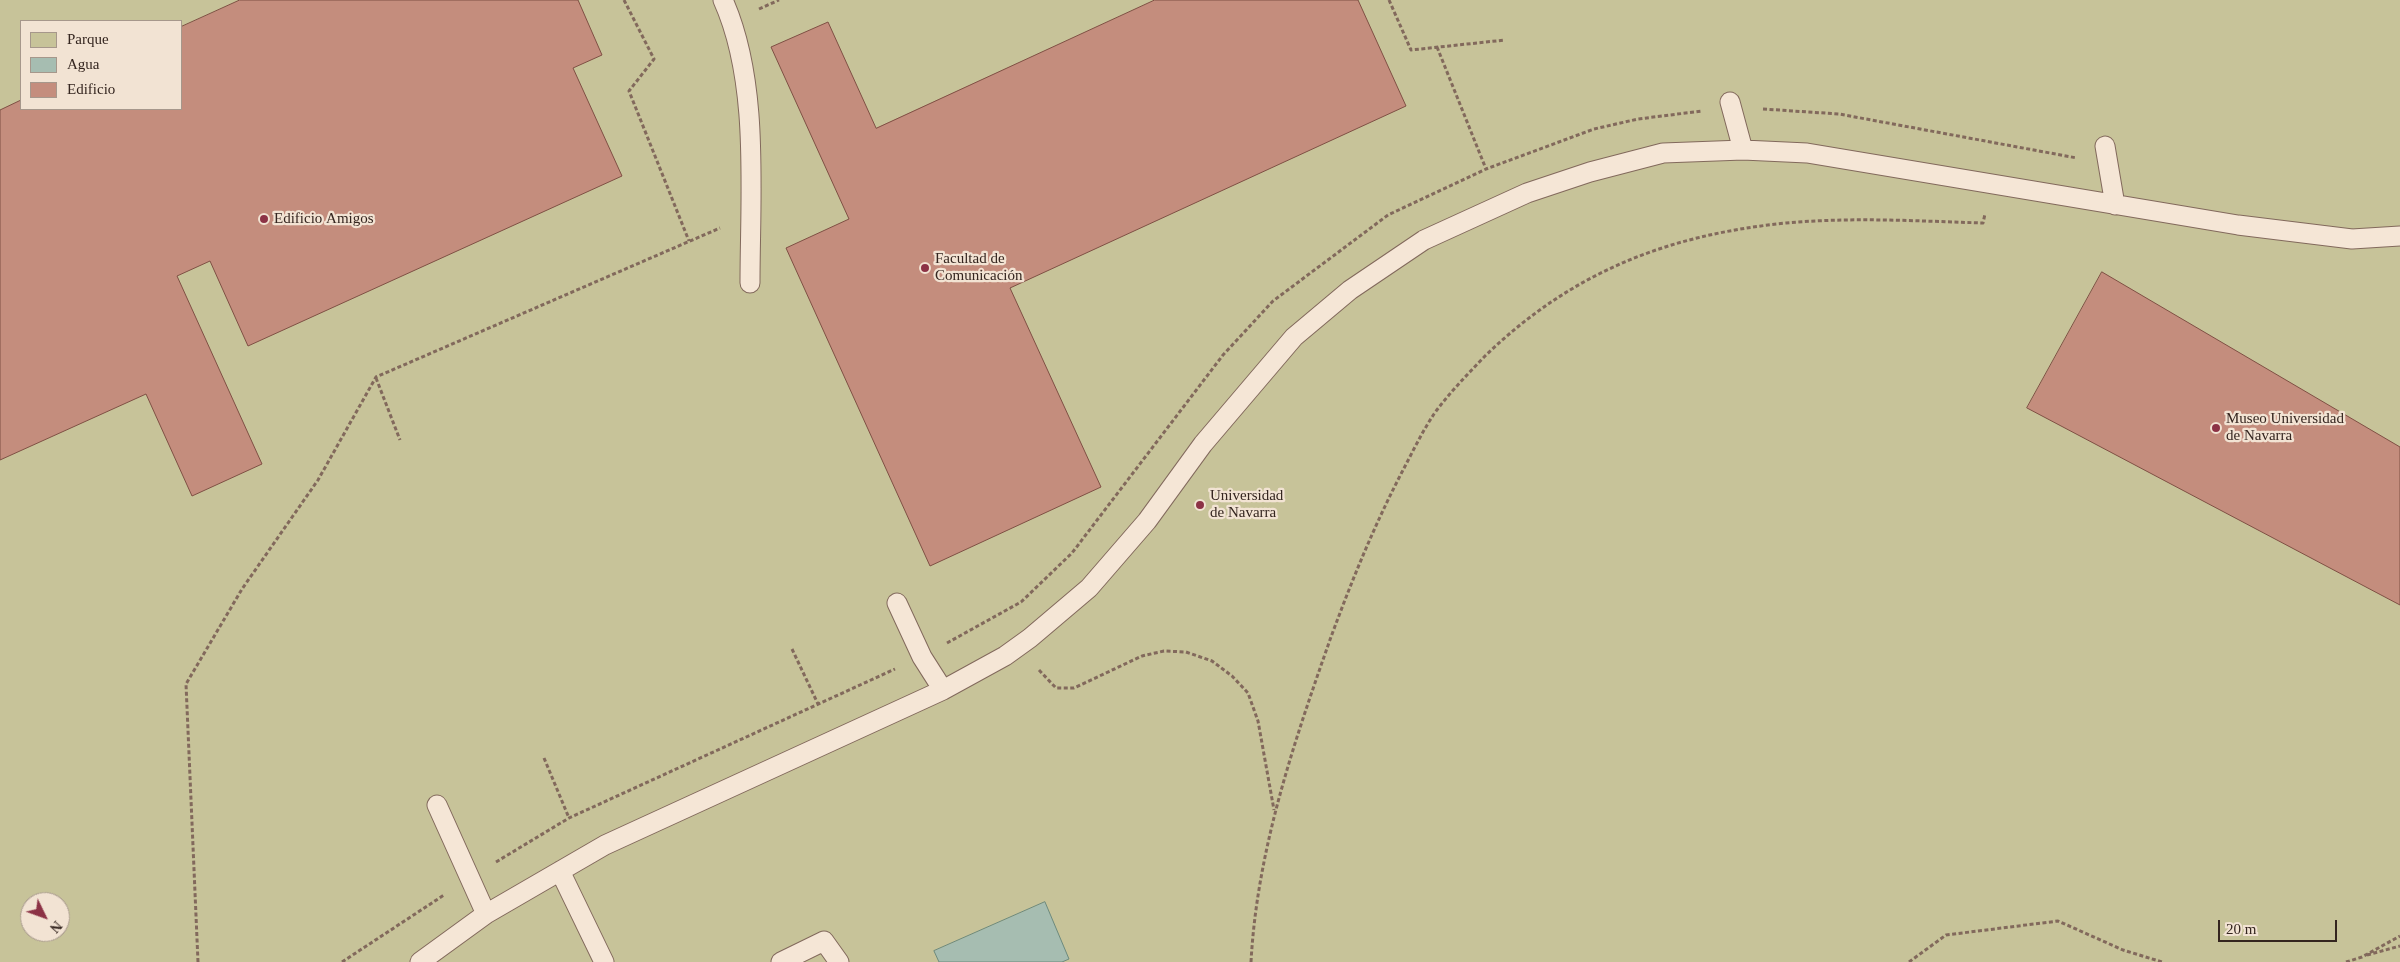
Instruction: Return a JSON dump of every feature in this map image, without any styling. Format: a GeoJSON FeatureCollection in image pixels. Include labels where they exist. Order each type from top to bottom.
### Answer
{"type":"FeatureCollection","features":[{"type":"Feature","properties":{"kind":"lane"},"geometry":{"type":"LineString","coordinates":[[723,0],[733,22],[744,64],[749,115],[750,283]]}},
{"type":"Feature","properties":{"kind":"lane"},"geometry":{"type":"LineString","coordinates":[[1730,102],[1743,150]]}},
{"type":"Feature","properties":{"kind":"lane"},"geometry":{"type":"LineString","coordinates":[[2105,146],[2115,205]]}},
{"type":"Feature","properties":{"kind":"lane"},"geometry":{"type":"LineString","coordinates":[[420,962],[486,914],[605,845],[942,690],[1005,656],[1030,638],[1089,588],[1148,521],[1203,444],[1294,337],[1350,290],[1424,240],[1527,194],[1590,172],[1663,153],[1743,150],[1807,153],[2238,225],[2352,239],[2400,236]]}},
{"type":"Feature","properties":{"kind":"lane"},"geometry":{"type":"LineString","coordinates":[[897,603],[922,657],[942,690]]}},
{"type":"Feature","properties":{"kind":"lane"},"geometry":{"type":"LineString","coordinates":[[437,805],[486,914]]}},
{"type":"Feature","properties":{"kind":"lane"},"geometry":{"type":"LineString","coordinates":[[560,870],[604,962]]}},
{"type":"Feature","properties":{"kind":"lane"},"geometry":{"type":"LineString","coordinates":[[781,962],[824,941],[839,962]]}},
{"type":"Feature","properties":{"kind":"path"},"geometry":{"type":"LineString","coordinates":[[624,0],[654,59],[629,91],[689,241]]}},
{"type":"Feature","properties":{"kind":"path"},"geometry":{"type":"LineString","coordinates":[[1389,0],[1411,50],[1506,40]]}},
{"type":"Feature","properties":{"kind":"path"},"geometry":{"type":"LineString","coordinates":[[1437,47],[1486,169]]}},
{"type":"Feature","properties":{"kind":"path"},"geometry":{"type":"LineString","coordinates":[[1251,962],[1258,906],[1275,813],[1297,732],[1351,582],[1379,516],[1432,417],[1452,390],[1510,332],[1558,296],[1607,269],[1653,251],[1705,236],[1786,223],[1850,220],[1983,223],[1990,183]]}},
{"type":"Feature","properties":{"kind":"path"},"geometry":{"type":"LineString","coordinates":[[198,962],[186,684],[242,589],[318,480],[376,377],[750,214]]}},
{"type":"Feature","properties":{"kind":"path"},"geometry":{"type":"LineString","coordinates":[[376,377],[400,440]]}},
{"type":"Feature","properties":{"kind":"path"},"geometry":{"type":"LineString","coordinates":[[792,649],[818,704]]}},
{"type":"Feature","properties":{"kind":"path"},"geometry":{"type":"LineString","coordinates":[[1005,656],[1034,666],[1056,688],[1074,688],[1142,656],[1164,651],[1186,652],[1212,661],[1232,676],[1248,693],[1258,721],[1275,813]]}},
{"type":"Feature","properties":{"kind":"path"},"geometry":{"type":"LineString","coordinates":[[544,758],[569,818]]}},
{"type":"Feature","properties":{"kind":"path"},"geometry":{"type":"LineString","coordinates":[[1909,962],[1946,935],[2058,921],[2123,950],[2162,962]]}},
{"type":"Feature","properties":{"kind":"path"},"geometry":{"type":"LineString","coordinates":[[2362,957],[2400,936]]}},
{"type":"Feature","properties":{"kind":"path"},"geometry":{"type":"LineString","coordinates":[[2346,962],[2400,946]]}},
{"type":"Feature","properties":{"kind":"green space","name":"Universidad de Navarra"},"geometry":{"type":"Polygon","coordinates":[[[0,0],[2400,0],[2400,962],[0,962],[0,0]]]}},
{"type":"Feature","properties":{"kind":"water"},"geometry":{"type":"Polygon","coordinates":[[[1045,902],[1069,959],[1062,962],[939,962],[934,951],[1045,902]]]}},
{"type":"Feature","properties":{"kind":"building","name":"Edificio Amigos"},"geometry":{"type":"Polygon","coordinates":[[[240,0],[578,0],[602,55],[573,68],[622,176],[248,346],[210,261],[177,276],[262,464],[192,496],[146,394],[0,460],[0,110],[20,100],[20,110],[182,110],[182,27],[240,0]]]}},
{"type":"Feature","properties":{"kind":"building","name":"Facultad de Comunicación"},"geometry":{"type":"Polygon","coordinates":[[[1155,0],[1358,0],[1406,106],[1010,288],[1101,487],[930,566],[786,248],[849,219],[771,47],[828,22],[876,128],[1155,0]]]}},
{"type":"Feature","properties":{"kind":"building","name":"Museo Universidad de Navarra"},"geometry":{"type":"Polygon","coordinates":[[[2102,272],[2400,447],[2400,605],[2027,408],[2102,272]]]}},
{"type":"Feature","properties":{"kind":"place","name":"Edificio Amigos"},"geometry":{"type":"Point","coordinates":[264,219]}},
{"type":"Feature","properties":{"kind":"place","name":"Facultad de Comunicación"},"geometry":{"type":"Point","coordinates":[925,268]}},
{"type":"Feature","properties":{"kind":"place","name":"Museo Universidad de Navarra"},"geometry":{"type":"Point","coordinates":[2216,428]}},
{"type":"Feature","properties":{"kind":"place","name":"Universidad de Navarra"},"geometry":{"type":"Point","coordinates":[1200,505]}}]}
